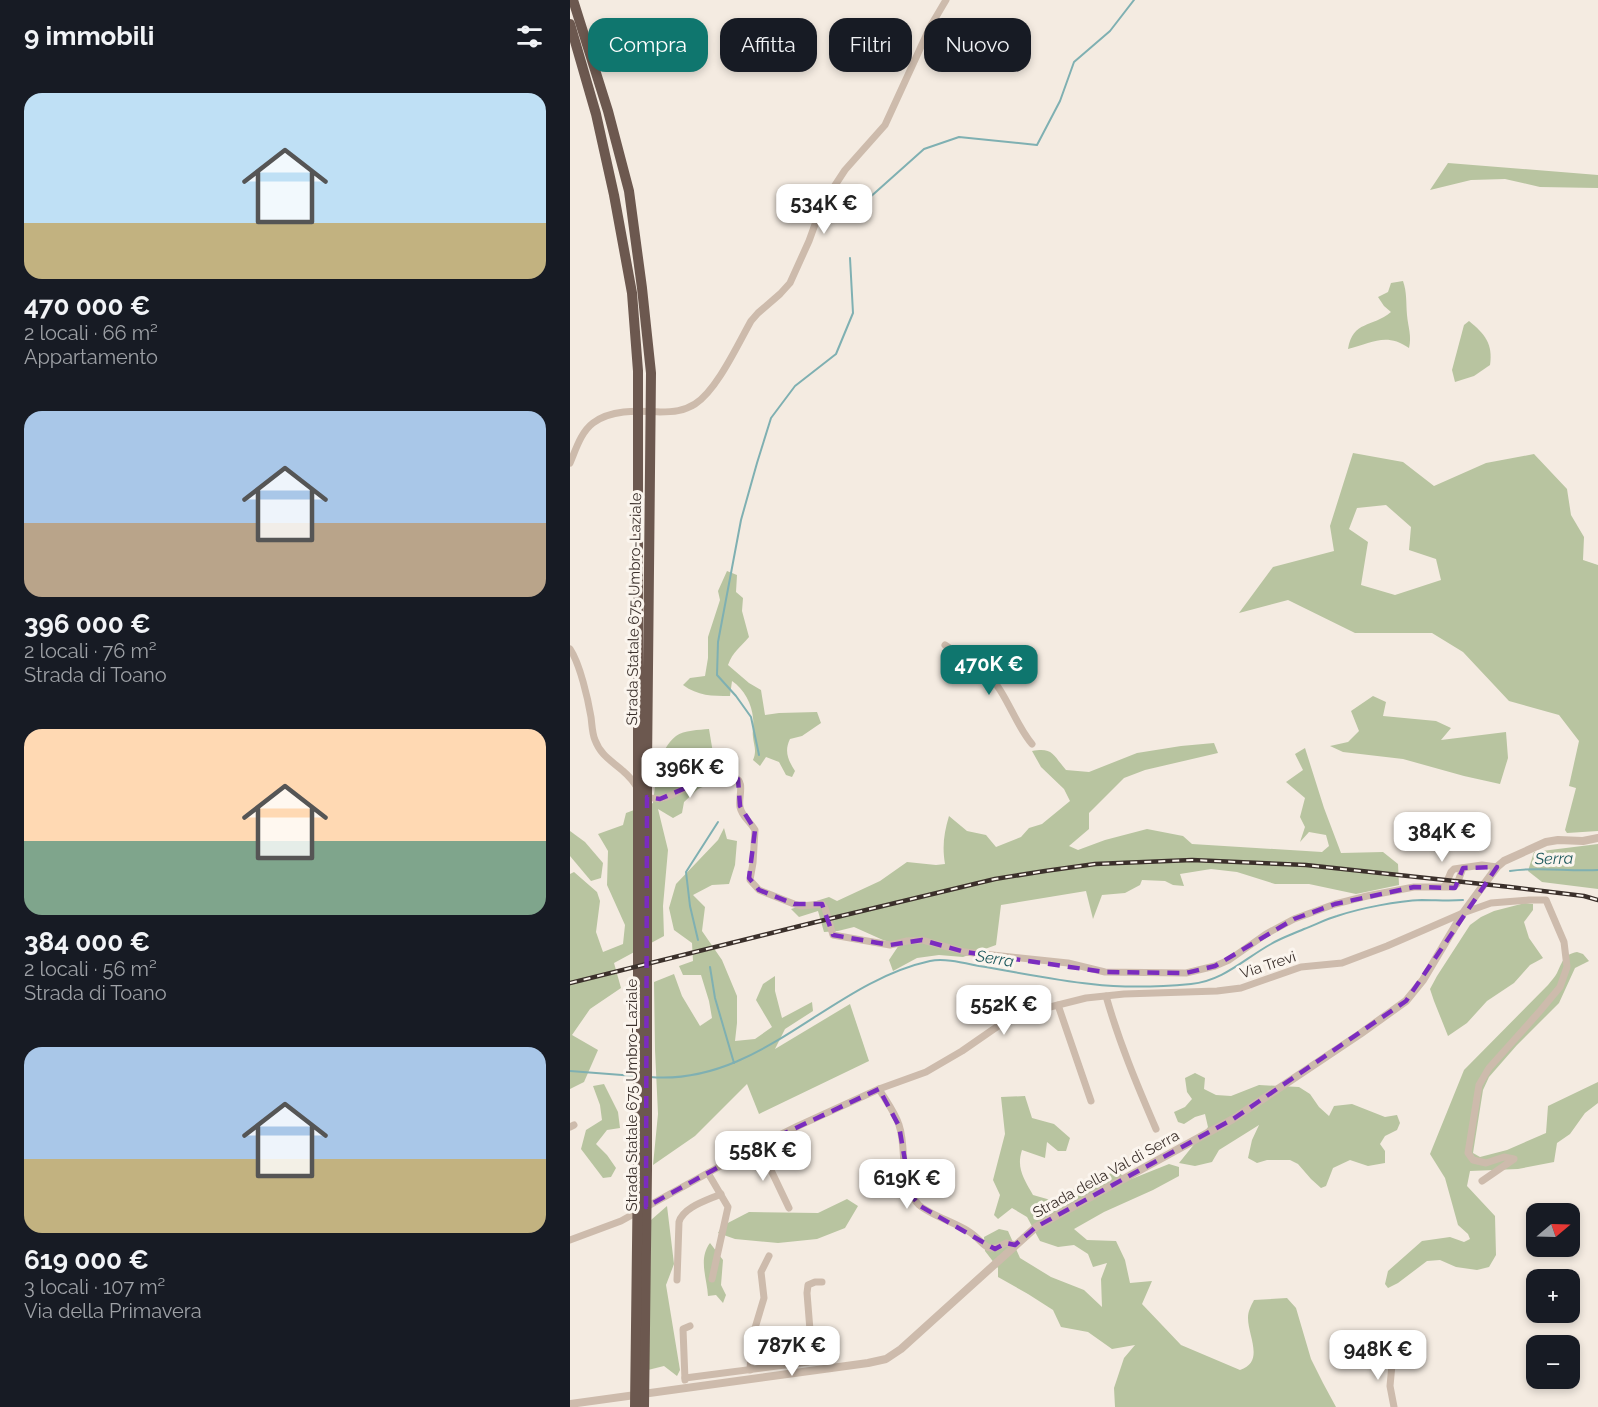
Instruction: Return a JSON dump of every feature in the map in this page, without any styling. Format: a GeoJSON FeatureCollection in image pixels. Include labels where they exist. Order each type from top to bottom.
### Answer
{"type":"FeatureCollection","features":[{"type":"Feature","properties":{"kind":"highway","name":"Strada Statale 675 Umbro-Laziale"},"geometry":{"type":"LineString","coordinates":[[573,0],[608,111],[629,191],[651,373],[642,765],[635,1407]]}},
{"type":"Feature","properties":{"kind":"highway","name":"Strada Statale 675 Umbro-Laziale"},"geometry":{"type":"LineString","coordinates":[[570,24],[596,114],[615,195],[632,293],[638,371],[647,1170],[644,1407]]}},
{"type":"Feature","properties":{"kind":"street"},"geometry":{"type":"LineString","coordinates":[[570,463],[578,443],[593,423],[620,412],[682,410],[694,404],[711,390],[751,321],[790,283],[822,205],[845,170],[885,125],[930,27],[946,0]]}},
{"type":"Feature","properties":{"kind":"street"},"geometry":{"type":"LineString","coordinates":[[945,645],[986,672],[996,685],[1024,735],[1032,744]]}},
{"type":"Feature","properties":{"kind":"street"},"geometry":{"type":"LineString","coordinates":[[570,649],[574,655],[589,706],[594,739],[601,752],[632,779],[641,794],[651,799],[660,800],[671,796],[699,780],[715,775],[726,774],[738,779],[741,784],[740,806],[743,816],[755,830],[750,879],[759,890],[794,904],[801,906],[822,904],[833,935],[840,937],[890,945],[922,940],[965,952],[1068,963],[1106,972],[1186,973],[1215,966],[1228,960],[1266,934],[1294,919],[1335,904],[1414,887],[1445,886],[1454,869],[1482,865],[1497,867]]}},
{"type":"Feature","properties":{"kind":"street","name":"Strada della Val di Serra"},"geometry":{"type":"LineString","coordinates":[[576,1405],[886,1359],[902,1349],[1036,1227],[1233,1119],[1406,1001],[1423,980],[1474,897],[1504,861],[1546,842],[1583,841],[1598,838]]}},
{"type":"Feature","properties":{"kind":"street"},"geometry":{"type":"LineString","coordinates":[[1464,913],[1491,903],[1546,900],[1564,942],[1567,967],[1560,987],[1489,1068],[1479,1085],[1468,1153],[1473,1160],[1486,1163],[1504,1157],[1514,1159],[1482,1182]]}},
{"type":"Feature","properties":{"kind":"street","name":"Via Trevi"},"geometry":{"type":"LineString","coordinates":[[570,1240],[621,1221],[759,1145],[879,1089],[926,1072],[962,1051],[1000,1023],[1086,998],[1241,988],[1301,967],[1342,963],[1464,913]]}},
{"type":"Feature","properties":{"kind":"street"},"geometry":{"type":"LineString","coordinates":[[1106,996],[1120,1040],[1156,1129]]}},
{"type":"Feature","properties":{"kind":"street"},"geometry":{"type":"LineString","coordinates":[[1058,1005],[1091,1101]]}},
{"type":"Feature","properties":{"kind":"street"},"geometry":{"type":"LineString","coordinates":[[879,1089],[899,1126],[906,1185],[920,1206],[971,1233],[988,1248],[995,1249],[1006,1243],[1016,1245]]}},
{"type":"Feature","properties":{"kind":"street"},"geometry":{"type":"LineString","coordinates":[[759,1145],[789,1208]]}},
{"type":"Feature","properties":{"kind":"street"},"geometry":{"type":"LineString","coordinates":[[708,1173],[728,1207],[712,1279]]}},
{"type":"Feature","properties":{"kind":"street"},"geometry":{"type":"LineString","coordinates":[[677,1280],[681,1217],[694,1207],[721,1194]]}},
{"type":"Feature","properties":{"kind":"street"},"geometry":{"type":"LineString","coordinates":[[750,1370],[752,1338],[764,1298],[761,1272],[769,1256]]}},
{"type":"Feature","properties":{"kind":"street"},"geometry":{"type":"LineString","coordinates":[[685,1377],[808,1362],[812,1355],[808,1285],[822,1282]]}},
{"type":"Feature","properties":{"kind":"street"},"geometry":{"type":"LineString","coordinates":[[686,1388],[683,1329],[690,1326]]}},
{"type":"Feature","properties":{"kind":"street"},"geometry":{"type":"LineString","coordinates":[[1393,1354],[1390,1386],[1394,1407]]}},
{"type":"Feature","properties":{"kind":"street"},"geometry":{"type":"LineString","coordinates":[[649,1393],[649,1407]]}},
{"type":"Feature","properties":{"kind":"highlighted area"},"geometry":{"type":"Polygon","coordinates":[[[715,775],[738,779],[740,806],[755,830],[749,878],[759,890],[794,904],[822,904],[833,935],[840,937],[890,945],[922,940],[965,952],[1105,972],[1186,973],[1215,966],[1294,919],[1335,904],[1414,887],[1455,888],[1463,868],[1497,867],[1406,1001],[1233,1119],[1036,1227],[1015,1245],[1006,1243],[995,1249],[920,1206],[911,1195],[899,1126],[879,1089],[753,1148],[646,1207],[647,797],[660,799],[715,775]]]}},
{"type":"Feature","properties":{"kind":"green space"},"geometry":{"type":"Polygon","coordinates":[[[1448,163],[1598,175],[1598,188],[1540,187],[1505,179],[1471,180],[1430,190],[1448,163]]]}},
{"type":"Feature","properties":{"kind":"green space"},"geometry":{"type":"Polygon","coordinates":[[[1403,281],[1410,335],[1409,348],[1401,343],[1379,340],[1348,349],[1354,333],[1391,312],[1378,297],[1388,292],[1391,283],[1403,281]]]}},
{"type":"Feature","properties":{"kind":"green space"},"geometry":{"type":"Polygon","coordinates":[[[1469,321],[1487,340],[1491,358],[1490,365],[1474,376],[1455,382],[1452,370],[1464,325],[1469,321]]]}},
{"type":"Feature","properties":{"kind":"green space"},"geometry":{"type":"Polygon","coordinates":[[[1353,453],[1403,462],[1434,486],[1486,463],[1534,454],[1567,489],[1571,515],[1584,537],[1583,560],[1598,565],[1598,831],[1567,833],[1565,830],[1576,788],[1569,786],[1579,741],[1559,715],[1509,701],[1463,652],[1432,633],[1355,633],[1288,600],[1239,613],[1273,567],[1334,551],[1330,526],[1353,453]],[[1386,505],[1357,508],[1349,529],[1368,542],[1361,585],[1395,595],[1441,580],[1436,559],[1409,550],[1411,527],[1386,505]]]}},
{"type":"Feature","properties":{"kind":"green space"},"geometry":{"type":"Polygon","coordinates":[[[727,571],[737,575],[736,592],[743,598],[742,611],[749,637],[734,653],[728,665],[761,690],[765,715],[817,712],[821,723],[802,736],[790,739],[787,751],[795,771],[792,777],[786,775],[779,762],[766,757],[760,766],[753,760],[755,751],[751,707],[747,697],[736,684],[732,681],[730,696],[700,693],[683,685],[690,678],[705,676],[708,637],[720,600],[718,591],[727,571]]]}},
{"type":"Feature","properties":{"kind":"green space"},"geometry":{"type":"Polygon","coordinates":[[[1373,696],[1386,702],[1383,716],[1436,721],[1451,728],[1441,740],[1506,732],[1508,758],[1500,784],[1403,759],[1343,752],[1330,746],[1348,742],[1359,731],[1351,711],[1373,696]]]}},
{"type":"Feature","properties":{"kind":"green space"},"geometry":{"type":"Polygon","coordinates":[[[709,729],[714,759],[714,782],[698,789],[684,802],[682,813],[673,818],[658,809],[668,850],[663,906],[664,936],[614,963],[621,988],[590,1009],[572,1035],[598,1050],[584,1082],[570,1089],[570,874],[574,872],[597,892],[600,901],[596,932],[603,952],[623,944],[625,925],[607,885],[608,851],[598,834],[623,825],[626,813],[653,803],[661,758],[676,736],[687,731],[709,729]]]}},
{"type":"Feature","properties":{"kind":"green space"},"geometry":{"type":"Polygon","coordinates":[[[1214,743],[1218,753],[1145,770],[1124,778],[1089,813],[1089,829],[1069,846],[1078,850],[1147,829],[1183,836],[1192,844],[1322,852],[1329,846],[1326,835],[1309,832],[1300,842],[1305,827],[1300,817],[1305,798],[1286,782],[1303,770],[1295,754],[1305,748],[1341,853],[1383,852],[1398,864],[1399,885],[1356,894],[1309,884],[1275,884],[1237,872],[1211,869],[1180,874],[1184,886],[1173,885],[1165,881],[1142,880],[1140,885],[1125,893],[1102,895],[1093,919],[1086,891],[1001,905],[996,945],[963,957],[939,955],[917,958],[893,971],[889,960],[899,945],[854,927],[824,932],[818,911],[799,917],[791,909],[829,897],[837,901],[880,881],[907,862],[945,864],[944,840],[949,816],[967,831],[986,835],[996,847],[1021,837],[1029,828],[1042,824],[1070,801],[1064,789],[1041,767],[1032,751],[1049,751],[1066,770],[1089,772],[1137,753],[1214,743]]]}},
{"type":"Feature","properties":{"kind":"green space"},"geometry":{"type":"Polygon","coordinates":[[[724,828],[727,839],[737,841],[735,865],[729,884],[712,885],[693,895],[705,907],[702,931],[722,960],[737,996],[735,1041],[755,1039],[772,1027],[756,1000],[763,984],[775,976],[775,991],[782,1018],[812,1002],[813,1011],[785,1029],[775,1049],[850,1004],[869,1061],[759,1114],[747,1084],[695,1136],[653,1165],[658,1114],[654,982],[674,974],[682,996],[700,1026],[712,1018],[701,975],[683,975],[679,966],[693,961],[692,943],[674,930],[669,908],[676,884],[718,840],[724,828]]]}},
{"type":"Feature","properties":{"kind":"green space"},"geometry":{"type":"Polygon","coordinates":[[[570,831],[585,842],[603,863],[601,878],[591,881],[570,856],[570,831]]]}},
{"type":"Feature","properties":{"kind":"green space"},"geometry":{"type":"Polygon","coordinates":[[[1598,844],[1598,889],[1542,882],[1528,871],[1534,852],[1598,844]]]}},
{"type":"Feature","properties":{"kind":"green space"},"geometry":{"type":"Polygon","coordinates":[[[1525,903],[1533,904],[1533,910],[1524,922],[1529,938],[1543,958],[1530,965],[1514,983],[1487,1001],[1467,1023],[1448,1036],[1430,989],[1437,976],[1470,925],[1494,911],[1525,903]]]}},
{"type":"Feature","properties":{"kind":"green space"},"geometry":{"type":"Polygon","coordinates":[[[1577,952],[1583,954],[1589,961],[1575,968],[1559,1003],[1489,1077],[1483,1090],[1473,1153],[1480,1157],[1507,1150],[1546,1133],[1548,1106],[1598,1082],[1598,1103],[1585,1113],[1570,1134],[1557,1143],[1554,1162],[1518,1169],[1470,1171],[1467,1186],[1495,1216],[1496,1255],[1489,1267],[1477,1270],[1456,1267],[1440,1260],[1427,1261],[1388,1288],[1385,1284],[1388,1271],[1422,1241],[1450,1237],[1464,1242],[1470,1239],[1458,1225],[1445,1178],[1430,1154],[1464,1070],[1548,985],[1566,957],[1577,952]]]}},
{"type":"Feature","properties":{"kind":"green space"},"geometry":{"type":"Polygon","coordinates":[[[1195,1073],[1205,1078],[1204,1089],[1216,1095],[1231,1096],[1259,1085],[1299,1087],[1310,1094],[1329,1116],[1334,1106],[1352,1104],[1385,1117],[1397,1115],[1400,1123],[1397,1130],[1385,1136],[1380,1144],[1385,1151],[1385,1163],[1368,1166],[1350,1160],[1333,1168],[1326,1186],[1321,1188],[1298,1164],[1290,1160],[1267,1160],[1257,1163],[1248,1158],[1252,1140],[1259,1125],[1219,1150],[1212,1162],[1195,1166],[1179,1163],[1208,1127],[1205,1114],[1184,1124],[1178,1122],[1174,1112],[1185,1107],[1192,1099],[1187,1092],[1185,1078],[1195,1073]]]}},
{"type":"Feature","properties":{"kind":"green space"},"geometry":{"type":"Polygon","coordinates":[[[604,1084],[618,1112],[620,1128],[607,1130],[596,1144],[616,1168],[611,1177],[603,1178],[581,1149],[586,1130],[602,1120],[600,1105],[593,1086],[604,1084]]]}},
{"type":"Feature","properties":{"kind":"green space"},"geometry":{"type":"Polygon","coordinates":[[[1025,1096],[1032,1118],[1054,1124],[1070,1138],[1066,1151],[1058,1151],[1047,1142],[1045,1158],[1022,1150],[1020,1168],[1033,1195],[1054,1201],[1074,1189],[1116,1171],[1129,1180],[1169,1164],[1179,1167],[1179,1176],[1074,1229],[1087,1240],[1116,1241],[1125,1260],[1130,1283],[1152,1281],[1142,1304],[1181,1345],[1240,1370],[1248,1366],[1254,1355],[1248,1318],[1254,1300],[1287,1298],[1296,1308],[1311,1359],[1336,1407],[1115,1407],[1114,1388],[1124,1358],[1135,1345],[1112,1349],[1088,1332],[1061,1327],[1053,1310],[998,1277],[998,1268],[985,1251],[984,1237],[999,1229],[1008,1231],[1020,1258],[1051,1277],[1084,1290],[1102,1307],[1101,1279],[1107,1263],[1093,1267],[1088,1254],[1074,1245],[1058,1247],[1040,1241],[1027,1217],[1012,1208],[998,1219],[994,1215],[1000,1195],[993,1180],[1005,1134],[1001,1097],[1025,1096]]]}},
{"type":"Feature","properties":{"kind":"green space"},"geometry":{"type":"Polygon","coordinates":[[[847,1199],[858,1206],[845,1228],[817,1239],[778,1243],[735,1239],[718,1233],[722,1226],[749,1212],[818,1213],[847,1199]]]}},
{"type":"Feature","properties":{"kind":"green space"},"geometry":{"type":"Polygon","coordinates":[[[667,1206],[674,1264],[666,1285],[680,1370],[677,1376],[664,1366],[648,1370],[651,1220],[667,1206]]]}},
{"type":"Feature","properties":{"kind":"green space"},"geometry":{"type":"Polygon","coordinates":[[[710,1243],[723,1260],[721,1285],[726,1295],[723,1303],[716,1295],[708,1296],[704,1256],[710,1243]]]}},
{"type":"Feature","properties":{"kind":"waterway"},"geometry":{"type":"LineString","coordinates":[[857,219],[868,199],[924,149],[959,137],[1037,145],[1060,101],[1074,62],[1110,31],[1134,0]]}},
{"type":"Feature","properties":{"kind":"waterway"},"geometry":{"type":"LineString","coordinates":[[759,755],[751,717],[717,675],[718,642],[741,520],[771,418],[795,386],[836,354],[853,313],[850,258]]}},
{"type":"Feature","properties":{"kind":"waterway"},"geometry":{"type":"LineString","coordinates":[[698,940],[690,906],[686,872],[718,822]]}},
{"type":"Feature","properties":{"kind":"waterway","name":"Serra"},"geometry":{"type":"LineString","coordinates":[[1510,871],[1598,870]]}},
{"type":"Feature","properties":{"kind":"waterway","name":"Serra"},"geometry":{"type":"LineString","coordinates":[[650,1077],[689,1076],[726,1066],[760,1050],[859,990],[893,973],[930,961],[954,961],[1103,985],[1141,987],[1191,984],[1213,979],[1275,942],[1333,917],[1402,902],[1463,900]]}},
{"type":"Feature","properties":{"kind":"waterway"},"geometry":{"type":"LineString","coordinates":[[710,967],[715,998],[734,1063]]}},
{"type":"Feature","properties":{"kind":"waterway","name":"Serra"},"geometry":{"type":"LineString","coordinates":[[570,1071],[635,1076]]}},
{"type":"Feature","properties":{"kind":"railway"},"geometry":{"type":"LineString","coordinates":[[570,983],[995,879],[1095,864],[1192,860],[1306,865],[1510,887],[1584,896],[1598,900]]}}]}
